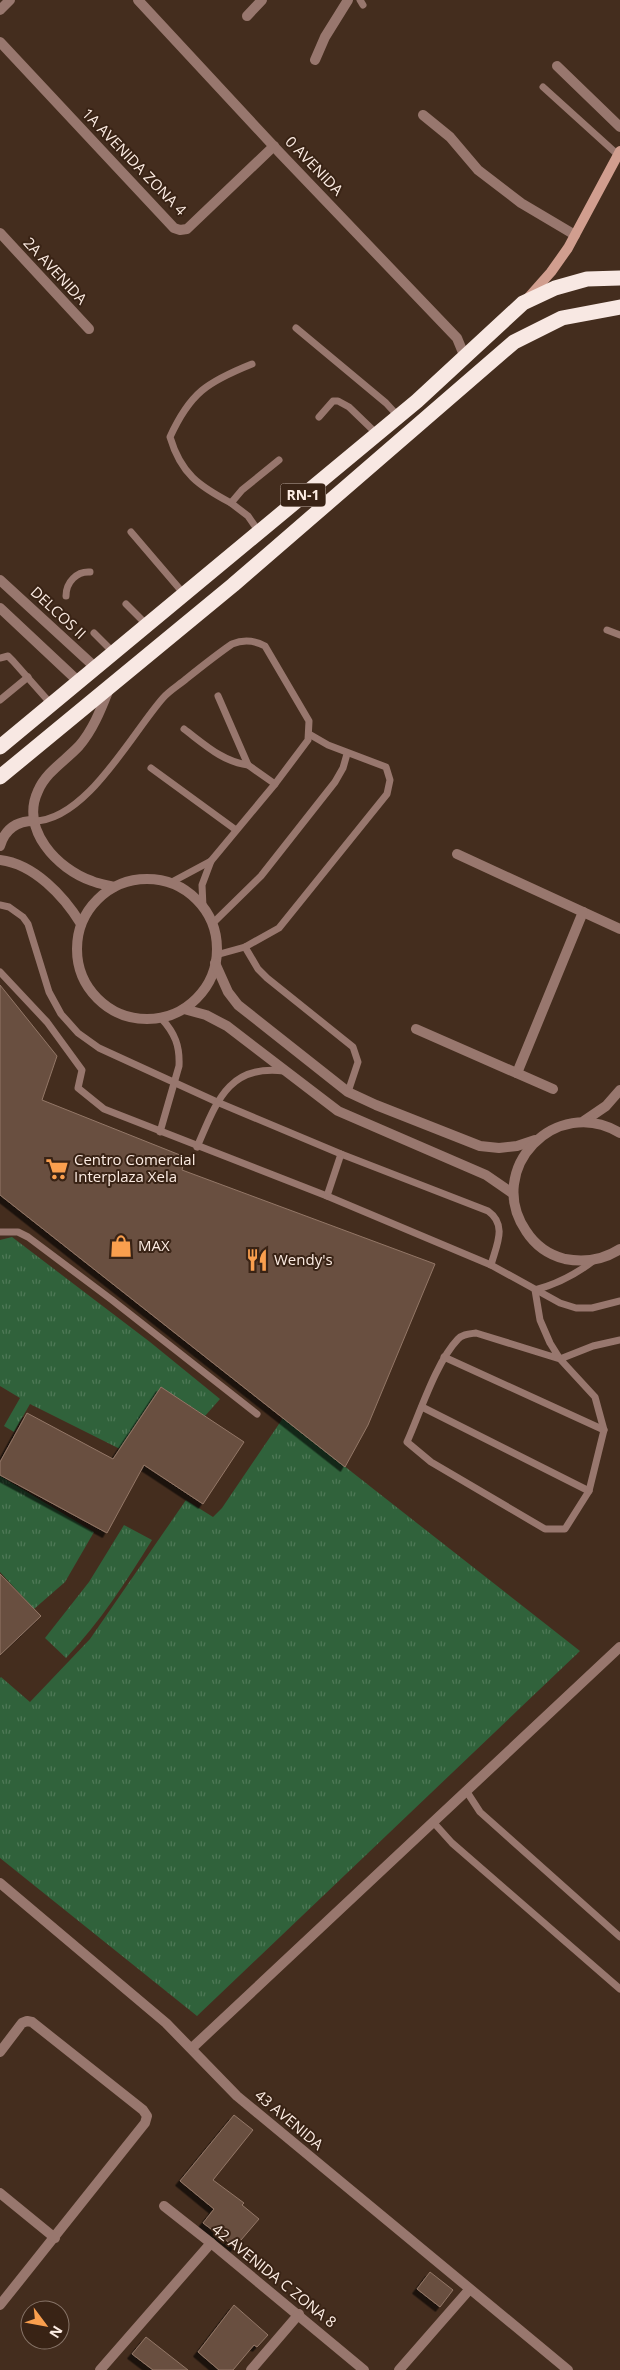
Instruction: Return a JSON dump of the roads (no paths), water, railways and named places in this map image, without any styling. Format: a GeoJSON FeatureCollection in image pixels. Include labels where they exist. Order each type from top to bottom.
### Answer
{"type":"FeatureCollection","features":[{"type":"Feature","properties":{"kind":"highway","name":"RN-1"},"geometry":{"type":"LineString","coordinates":[[0,747],[377,434],[523,303],[555,288],[586,279],[620,278]]}},
{"type":"Feature","properties":{"kind":"highway","name":"RN-1"},"geometry":{"type":"LineString","coordinates":[[0,777],[240,578],[514,342],[562,318],[620,307]]}},
{"type":"Feature","properties":{"kind":"street"},"geometry":{"type":"LineString","coordinates":[[0,10],[10,0]]}},
{"type":"Feature","properties":{"kind":"street","name":"0 AVENIDA"},"geometry":{"type":"LineString","coordinates":[[138,0],[457,338],[464,355]]}},
{"type":"Feature","properties":{"kind":"street"},"geometry":{"type":"LineString","coordinates":[[248,16],[262,0]]}},
{"type":"Feature","properties":{"kind":"street"},"geometry":{"type":"LineString","coordinates":[[315,60],[325,37],[348,0]]}},
{"type":"Feature","properties":{"kind":"street","name":"1A AVENIDA ZONA 4"},"geometry":{"type":"LineString","coordinates":[[0,42],[174,228],[180,230],[187,229],[274,146]]}},
{"type":"Feature","properties":{"kind":"street"},"geometry":{"type":"LineString","coordinates":[[557,66],[620,127]]}},
{"type":"Feature","properties":{"kind":"street"},"geometry":{"type":"LineString","coordinates":[[423,115],[450,137],[478,170],[521,203],[575,235]]}},
{"type":"Feature","properties":{"kind":"street"},"geometry":{"type":"LineString","coordinates":[[523,303],[551,272],[575,235],[619,153]]}},
{"type":"Feature","properties":{"kind":"street","name":"2A AVENIDA"},"geometry":{"type":"LineString","coordinates":[[0,233],[89,329]]}},
{"type":"Feature","properties":{"kind":"street","name":"DELCOS II"},"geometry":{"type":"LineString","coordinates":[[0,580],[96,668]]}},
{"type":"Feature","properties":{"kind":"street"},"geometry":{"type":"LineString","coordinates":[[0,608],[79,682]]}},
{"type":"Feature","properties":{"kind":"street"},"geometry":{"type":"LineString","coordinates":[[111,686],[88,735],[70,756],[44,779],[34,803],[34,821],[39,837],[45,846],[70,870],[91,881],[114,887]]}},
{"type":"Feature","properties":{"kind":"street"},"geometry":{"type":"LineString","coordinates":[[0,846],[6,831],[23,821],[34,821]]}},
{"type":"Feature","properties":{"kind":"street"},"geometry":{"type":"LineString","coordinates":[[457,854],[620,929]]}},
{"type":"Feature","properties":{"kind":"street"},"geometry":{"type":"LineString","coordinates":[[0,860],[9,861],[35,874],[53,888],[69,905],[80,924]]}},
{"type":"Feature","properties":{"kind":"street"},"geometry":{"type":"LineString","coordinates":[[142,879],[170,883],[188,892],[203,907],[212,924],[217,944],[216,959],[209,981],[198,997],[184,1009],[161,1018],[136,1019],[112,1011],[93,996],[80,974],[76,949],[80,924],[94,902],[114,887],[142,879]]}},
{"type":"Feature","properties":{"kind":"street"},"geometry":{"type":"LineString","coordinates":[[517,1073],[584,912]]}},
{"type":"Feature","properties":{"kind":"street"},"geometry":{"type":"LineString","coordinates":[[216,959],[228,992],[238,1005],[348,1092],[376,1105],[480,1146],[499,1148],[518,1146],[536,1140],[558,1126],[584,1121],[608,1126],[620,1133]]}},
{"type":"Feature","properties":{"kind":"street"},"geometry":{"type":"LineString","coordinates":[[184,1009],[206,1015],[227,1026],[338,1111],[486,1175],[512,1193]]}},
{"type":"Feature","properties":{"kind":"street"},"geometry":{"type":"LineString","coordinates":[[416,1029],[553,1089]]}},
{"type":"Feature","properties":{"kind":"street"},"geometry":{"type":"LineString","coordinates":[[584,1121],[606,1106],[620,1090]]}},
{"type":"Feature","properties":{"kind":"street"},"geometry":{"type":"LineString","coordinates":[[536,1140],[518,1164],[512,1193],[518,1219],[533,1242],[555,1256],[582,1262],[608,1257],[620,1249]]}},
{"type":"Feature","properties":{"kind":"street"},"geometry":{"type":"LineString","coordinates":[[192,2048],[620,1647]]}},
{"type":"Feature","properties":{"kind":"street","name":"43 AVENIDA"},"geometry":{"type":"LineString","coordinates":[[0,1883],[128,1990],[192,2048],[208,2068],[237,2096],[469,2290],[568,2370]]}},
{"type":"Feature","properties":{"kind":"street"},"geometry":{"type":"LineString","coordinates":[[0,2052],[22,2023],[32,2022],[143,2110],[147,2116],[145,2122],[55,2238],[0,2305]]}},
{"type":"Feature","properties":{"kind":"street"},"geometry":{"type":"LineString","coordinates":[[0,2193],[55,2238]]}},
{"type":"Feature","properties":{"kind":"street","name":"42 AVENIDA C ZONA 8"},"geometry":{"type":"LineString","coordinates":[[164,2206],[364,2370]]}},
{"type":"Feature","properties":{"kind":"street"},"geometry":{"type":"LineString","coordinates":[[100,2370],[211,2243]]}},
{"type":"Feature","properties":{"kind":"street"},"geometry":{"type":"LineString","coordinates":[[399,2370],[469,2290]]}},
{"type":"Feature","properties":{"kind":"street"},"geometry":{"type":"LineString","coordinates":[[250,2370],[298,2314]]}},
{"type":"Feature","properties":{"kind":"lane"},"geometry":{"type":"LineString","coordinates":[[543,87],[619,153]]}},
{"type":"Feature","properties":{"kind":"lane"},"geometry":{"type":"LineString","coordinates":[[296,328],[386,403],[398,416]]}},
{"type":"Feature","properties":{"kind":"lane"},"geometry":{"type":"LineString","coordinates":[[252,364],[221,376],[199,393],[182,411],[170,438],[176,457],[189,474],[211,492],[231,503],[248,516],[259,532]]}},
{"type":"Feature","properties":{"kind":"lane"},"geometry":{"type":"LineString","coordinates":[[319,417],[332,402],[338,401],[349,407],[377,434]]}},
{"type":"Feature","properties":{"kind":"lane"},"geometry":{"type":"LineString","coordinates":[[231,503],[242,490],[279,460]]}},
{"type":"Feature","properties":{"kind":"lane"},"geometry":{"type":"LineString","coordinates":[[131,532],[184,594]]}},
{"type":"Feature","properties":{"kind":"lane"},"geometry":{"type":"LineString","coordinates":[[66,596],[68,583],[78,574],[90,572]]}},
{"type":"Feature","properties":{"kind":"lane"},"geometry":{"type":"LineString","coordinates":[[126,604],[147,626]]}},
{"type":"Feature","properties":{"kind":"lane"},"geometry":{"type":"LineString","coordinates":[[607,630],[620,636]]}},
{"type":"Feature","properties":{"kind":"lane"},"geometry":{"type":"LineString","coordinates":[[94,633],[114,653]]}},
{"type":"Feature","properties":{"kind":"lane"},"geometry":{"type":"LineString","coordinates":[[34,821],[44,821],[70,808],[108,771],[163,697],[226,648],[238,641],[252,641],[265,646],[309,721],[309,734],[304,746],[275,784],[211,861],[202,885],[203,907]]}},
{"type":"Feature","properties":{"kind":"lane"},"geometry":{"type":"LineString","coordinates":[[0,658],[8,656],[52,705]]}},
{"type":"Feature","properties":{"kind":"lane"},"geometry":{"type":"LineString","coordinates":[[0,700],[28,677]]}},
{"type":"Feature","properties":{"kind":"lane"},"geometry":{"type":"LineString","coordinates":[[218,696],[248,765]]}},
{"type":"Feature","properties":{"kind":"lane"},"geometry":{"type":"LineString","coordinates":[[184,729],[232,763],[248,765],[275,784]]}},
{"type":"Feature","properties":{"kind":"lane"},"geometry":{"type":"LineString","coordinates":[[216,959],[245,947],[278,928],[388,794],[390,780],[386,767],[368,759],[347,754],[309,734]]}},
{"type":"Feature","properties":{"kind":"lane"},"geometry":{"type":"LineString","coordinates":[[212,924],[261,876],[323,798],[343,768],[347,754]]}},
{"type":"Feature","properties":{"kind":"lane"},"geometry":{"type":"LineString","coordinates":[[151,768],[236,830]]}},
{"type":"Feature","properties":{"kind":"lane"},"geometry":{"type":"LineString","coordinates":[[170,883],[211,861]]}},
{"type":"Feature","properties":{"kind":"lane"},"geometry":{"type":"LineString","coordinates":[[0,905],[17,912],[28,924],[49,992],[62,1014],[78,1033],[98,1048],[217,1102],[492,1214],[498,1221],[500,1231],[491,1265]]}},
{"type":"Feature","properties":{"kind":"lane"},"geometry":{"type":"LineString","coordinates":[[245,947],[258,969],[353,1047],[358,1062],[348,1092]]}},
{"type":"Feature","properties":{"kind":"lane"},"geometry":{"type":"LineString","coordinates":[[0,972],[47,1022],[82,1070],[78,1088],[104,1109],[197,1147],[327,1196],[491,1265],[560,1304],[576,1308],[592,1308],[608,1306],[620,1301]]}},
{"type":"Feature","properties":{"kind":"lane"},"geometry":{"type":"LineString","coordinates":[[160,1132],[179,1066],[178,1045],[172,1030],[161,1018]]}},
{"type":"Feature","properties":{"kind":"lane"},"geometry":{"type":"LineString","coordinates":[[197,1147],[224,1090],[246,1074],[258,1070],[284,1071]]}},
{"type":"Feature","properties":{"kind":"lane"},"geometry":{"type":"LineString","coordinates":[[327,1196],[341,1154]]}},
{"type":"Feature","properties":{"kind":"lane"},"geometry":{"type":"LineString","coordinates":[[0,1232],[18,1232],[28,1237],[112,1300],[257,1414]]}},
{"type":"Feature","properties":{"kind":"lane"},"geometry":{"type":"LineString","coordinates":[[535,1290],[557,1284],[577,1273],[595,1259]]}},
{"type":"Feature","properties":{"kind":"lane"},"geometry":{"type":"LineString","coordinates":[[535,1290],[540,1320],[550,1344],[560,1359],[595,1396],[604,1430],[589,1491],[565,1529],[545,1528],[430,1462],[407,1442],[444,1357],[459,1338],[466,1334],[476,1333],[560,1359],[593,1346],[620,1340]]}},
{"type":"Feature","properties":{"kind":"lane"},"geometry":{"type":"LineString","coordinates":[[444,1357],[604,1430]]}},
{"type":"Feature","properties":{"kind":"lane"},"geometry":{"type":"LineString","coordinates":[[422,1407],[589,1491]]}},
{"type":"Feature","properties":{"kind":"lane"},"geometry":{"type":"LineString","coordinates":[[467,1792],[480,1812],[620,1937]]}},
{"type":"Feature","properties":{"kind":"lane"},"geometry":{"type":"LineString","coordinates":[[434,1823],[452,1843],[620,1989]]}},
{"type":"Feature","properties":{"kind":"place","name":"Centro Comercial Interplaza Xela"},"geometry":{"type":"Point","coordinates":[57,1169]}},
{"type":"Feature","properties":{"kind":"place","name":"MAX"},"geometry":{"type":"Point","coordinates":[121,1246]}},
{"type":"Feature","properties":{"kind":"place","name":"Wendy's"},"geometry":{"type":"Point","coordinates":[257,1260]}}]}
